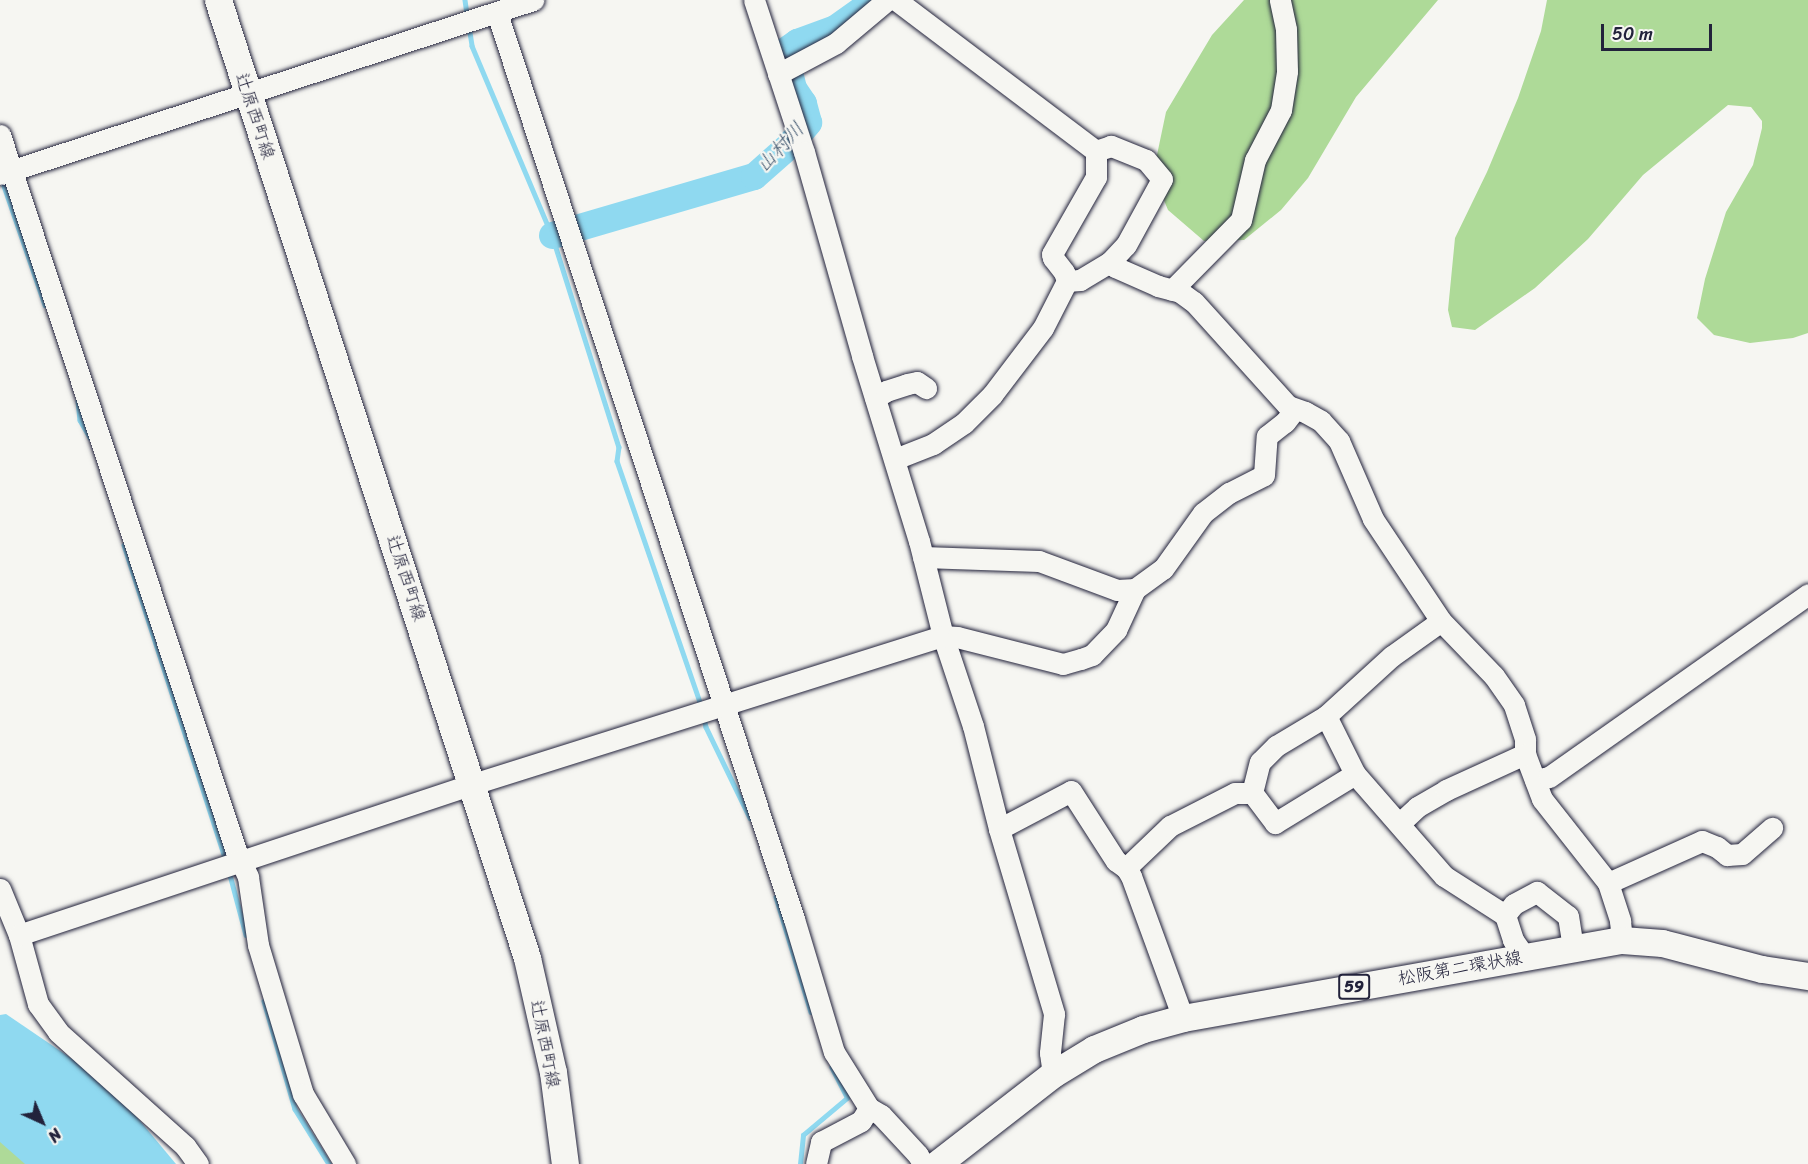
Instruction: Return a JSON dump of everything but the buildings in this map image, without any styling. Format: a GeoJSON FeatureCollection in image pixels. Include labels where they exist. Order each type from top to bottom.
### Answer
{"type":"FeatureCollection","features":[{"type":"Feature","properties":{"kind":"main road","name":"辻原西町線"},"geometry":{"type":"LineString","coordinates":[[218,0],[473,784],[527,958],[553,1072],[565,1164]]}},
{"type":"Feature","properties":{"kind":"main road","name":"松阪第二環状線"},"geometry":{"type":"LineString","coordinates":[[937,1164],[1053,1074],[1094,1049],[1143,1029],[1183,1018],[1622,940],[1662,943],[1762,969],[1808,976]]}},
{"type":"Feature","properties":{"kind":"street"},"geometry":{"type":"LineString","coordinates":[[7,172],[533,0]]}},
{"type":"Feature","properties":{"kind":"street"},"geometry":{"type":"LineString","coordinates":[[754,0],[895,459],[943,636],[973,726],[999,829],[1054,1014],[1050,1053],[1053,1074]]}},
{"type":"Feature","properties":{"kind":"street"},"geometry":{"type":"LineString","coordinates":[[778,74],[836,43],[887,0]]}},
{"type":"Feature","properties":{"kind":"street"},"geometry":{"type":"LineString","coordinates":[[896,0],[1096,151]]}},
{"type":"Feature","properties":{"kind":"street"},"geometry":{"type":"LineString","coordinates":[[1172,290],[1241,220],[1255,160],[1281,110],[1287,71],[1286,29],[1280,0]]}},
{"type":"Feature","properties":{"kind":"street"},"geometry":{"type":"LineString","coordinates":[[497,13],[794,919],[834,1052],[869,1108],[881,1115],[918,1155],[923,1164]]}},
{"type":"Feature","properties":{"kind":"street"},"geometry":{"type":"LineString","coordinates":[[0,135],[7,172],[236,850],[248,877],[258,945],[303,1094],[345,1164]]}},
{"type":"Feature","properties":{"kind":"street"},"geometry":{"type":"LineString","coordinates":[[1067,281],[1080,280],[1110,262],[1135,232],[1162,179],[1146,160],[1111,147],[1096,151]]}},
{"type":"Feature","properties":{"kind":"street"},"geometry":{"type":"LineString","coordinates":[[1067,281],[1052,254],[1096,177],[1096,151]]}},
{"type":"Feature","properties":{"kind":"street"},"geometry":{"type":"LineString","coordinates":[[1110,262],[1126,272],[1172,290],[1194,302],[1288,406],[1321,421],[1339,441],[1373,519],[1441,621],[1494,676],[1514,705],[1525,739],[1525,754],[1542,799],[1608,883],[1620,921],[1622,940]]}},
{"type":"Feature","properties":{"kind":"street"},"geometry":{"type":"LineString","coordinates":[[895,459],[933,444],[964,423],[992,395],[1043,328],[1067,281]]}},
{"type":"Feature","properties":{"kind":"street"},"geometry":{"type":"LineString","coordinates":[[875,398],[886,391],[916,382],[926,388]]}},
{"type":"Feature","properties":{"kind":"street"},"geometry":{"type":"LineString","coordinates":[[19,935],[473,784],[943,636],[957,637],[1063,664],[1081,660],[1092,654],[1116,630],[1135,590],[1163,569],[1203,513],[1229,493],[1264,475],[1267,436],[1285,422],[1296,409]]}},
{"type":"Feature","properties":{"kind":"street"},"geometry":{"type":"LineString","coordinates":[[923,557],[1039,561],[1117,590],[1135,590]]}},
{"type":"Feature","properties":{"kind":"street"},"geometry":{"type":"LineString","coordinates":[[1536,780],[1549,777],[1808,594]]}},
{"type":"Feature","properties":{"kind":"street"},"geometry":{"type":"LineString","coordinates":[[1252,793],[1260,762],[1276,746],[1326,716],[1392,656],[1441,621]]}},
{"type":"Feature","properties":{"kind":"street"},"geometry":{"type":"LineString","coordinates":[[1326,716],[1355,774],[1444,876],[1505,915],[1514,940],[1524,956]]}},
{"type":"Feature","properties":{"kind":"street"},"geometry":{"type":"LineString","coordinates":[[1400,823],[1417,807],[1446,790],[1525,754]]}},
{"type":"Feature","properties":{"kind":"street"},"geometry":{"type":"LineString","coordinates":[[1252,793],[1275,823],[1284,820],[1355,774]]}},
{"type":"Feature","properties":{"kind":"street"},"geometry":{"type":"LineString","coordinates":[[999,829],[1071,791],[1116,861],[1126,868],[1183,1018]]}},
{"type":"Feature","properties":{"kind":"street"},"geometry":{"type":"LineString","coordinates":[[1126,868],[1170,826],[1235,793],[1252,793]]}},
{"type":"Feature","properties":{"kind":"street"},"geometry":{"type":"LineString","coordinates":[[1608,883],[1702,841],[1717,847],[1727,855],[1742,854],[1772,828]]}},
{"type":"Feature","properties":{"kind":"street"},"geometry":{"type":"LineString","coordinates":[[0,889],[19,935],[38,1004],[58,1032],[185,1146],[198,1164]]}},
{"type":"Feature","properties":{"kind":"street"},"geometry":{"type":"LineString","coordinates":[[1505,915],[1514,904],[1537,892],[1568,916],[1573,948]]}},
{"type":"Feature","properties":{"kind":"street"},"geometry":{"type":"LineString","coordinates":[[816,1164],[821,1142],[861,1121],[869,1108]]}},
{"type":"Feature","properties":{"kind":"green space"},"geometry":{"type":"Polygon","coordinates":[[[1244,0],[1438,0],[1356,97],[1308,178],[1281,210],[1244,240],[1204,241],[1168,210],[1153,174],[1166,112],[1212,35],[1244,0]]]}},
{"type":"Feature","properties":{"kind":"green space"},"geometry":{"type":"Polygon","coordinates":[[[1547,0],[1808,0],[1808,333],[1793,338],[1750,343],[1714,335],[1697,318],[1705,279],[1726,212],[1753,165],[1762,128],[1762,121],[1751,107],[1728,105],[1643,175],[1588,239],[1535,288],[1475,330],[1452,327],[1448,310],[1455,238],[1487,172],[1518,98],[1541,31],[1547,0]]]}},
{"type":"Feature","properties":{"kind":"green space"},"geometry":{"type":"Polygon","coordinates":[[[0,1131],[35,1164],[0,1164],[0,1131]]]}},
{"type":"Feature","properties":{"kind":"water"},"geometry":{"type":"Polygon","coordinates":[[[6,1014],[84,1067],[136,1116],[176,1164],[25,1164],[0,1142],[0,1015],[6,1014]]]}},
{"type":"Feature","properties":{"kind":"waterway"},"geometry":{"type":"LineString","coordinates":[[465,0],[467,15]]}},
{"type":"Feature","properties":{"kind":"waterway","name":"山村川"},"geometry":{"type":"LineString","coordinates":[[552,235],[754,176],[789,145],[808,122],[803,103],[793,88],[784,51],[797,42],[835,28],[873,1]]}},
{"type":"Feature","properties":{"kind":"waterway"},"geometry":{"type":"LineString","coordinates":[[469,26],[472,46],[552,235],[619,447],[617,461],[701,705]]}},
{"type":"Feature","properties":{"kind":"waterway"},"geometry":{"type":"LineString","coordinates":[[2,180],[45,305]]}},
{"type":"Feature","properties":{"kind":"waterway"},"geometry":{"type":"LineString","coordinates":[[78,401],[80,420],[90,437]]}},
{"type":"Feature","properties":{"kind":"waterway"},"geometry":{"type":"LineString","coordinates":[[124,545],[226,860]]}},
{"type":"Feature","properties":{"kind":"waterway"},"geometry":{"type":"LineString","coordinates":[[704,717],[706,727],[750,818]]}},
{"type":"Feature","properties":{"kind":"waterway"},"geometry":{"type":"LineString","coordinates":[[229,871],[246,935]]}},
{"type":"Feature","properties":{"kind":"waterway"},"geometry":{"type":"LineString","coordinates":[[776,897],[811,1012]]}},
{"type":"Feature","properties":{"kind":"waterway"},"geometry":{"type":"LineString","coordinates":[[264,1001],[295,1109],[329,1164]]}},
{"type":"Feature","properties":{"kind":"waterway"},"geometry":{"type":"LineString","coordinates":[[800,1164],[803,1135],[847,1098],[832,1068]]}}]}
